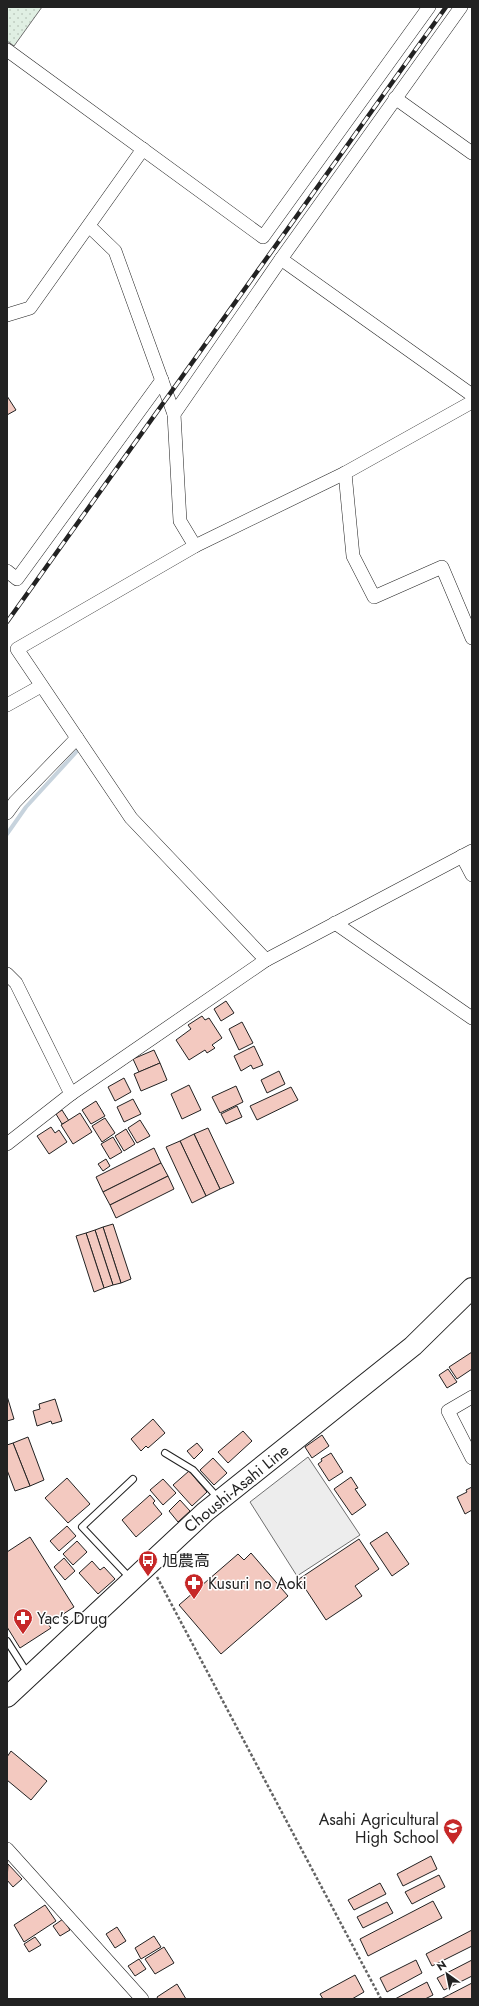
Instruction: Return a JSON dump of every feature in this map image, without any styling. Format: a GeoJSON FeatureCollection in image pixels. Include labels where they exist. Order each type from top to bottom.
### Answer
{"type":"FeatureCollection","features":[{"type":"Feature","properties":{"kind":"main road","name":"Choushi-Asahi Line"},"geometry":{"type":"LineString","coordinates":[[7,1696],[149,1563],[220,1500],[413,1346],[472,1288]]}},
{"type":"Feature","properties":{"kind":"street"},"geometry":{"type":"LineString","coordinates":[[7,50],[263,237],[428,7]]}},
{"type":"Feature","properties":{"kind":"street"},"geometry":{"type":"LineString","coordinates":[[174,414],[281,259],[461,7]]}},
{"type":"Feature","properties":{"kind":"street"},"geometry":{"type":"LineString","coordinates":[[395,98],[472,153]]}},
{"type":"Feature","properties":{"kind":"street"},"geometry":{"type":"LineString","coordinates":[[7,315],[30,308],[143,149]]}},
{"type":"Feature","properties":{"kind":"street"},"geometry":{"type":"LineString","coordinates":[[89,226],[115,251],[174,414],[180,521],[195,546]]}},
{"type":"Feature","properties":{"kind":"street"},"geometry":{"type":"LineString","coordinates":[[281,259],[472,394]]}},
{"type":"Feature","properties":{"kind":"street"},"geometry":{"type":"LineString","coordinates":[[7,571],[17,579],[162,380]]}},
{"type":"Feature","properties":{"kind":"street"},"geometry":{"type":"LineString","coordinates":[[266,960],[131,818],[17,649],[195,546],[345,473],[472,402]]}},
{"type":"Feature","properties":{"kind":"street"},"geometry":{"type":"LineString","coordinates":[[345,473],[353,556],[374,597],[442,567],[472,638]]}},
{"type":"Feature","properties":{"kind":"street"},"geometry":{"type":"LineString","coordinates":[[7,704],[41,686]]}},
{"type":"Feature","properties":{"kind":"street"},"geometry":{"type":"LineString","coordinates":[[7,813],[15,802],[77,738]]}},
{"type":"Feature","properties":{"kind":"street"},"geometry":{"type":"LineString","coordinates":[[7,1144],[71,1094],[266,960],[467,854],[472,875]]}},
{"type":"Feature","properties":{"kind":"street"},"geometry":{"type":"LineString","coordinates":[[335,923],[472,1018]]}},
{"type":"Feature","properties":{"kind":"street"},"geometry":{"type":"LineString","coordinates":[[7,974],[16,983],[71,1094]]}},
{"type":"Feature","properties":{"kind":"street"},"geometry":{"type":"LineString","coordinates":[[472,1397],[448,1411],[472,1458]]}},
{"type":"Feature","properties":{"kind":"street"},"geometry":{"type":"LineString","coordinates":[[7,1849],[142,1999]]}},
{"type":"Feature","properties":{"kind":"lane"},"geometry":{"type":"LineString","coordinates":[[165,1454],[193,1470],[220,1500]]}},
{"type":"Feature","properties":{"kind":"lane"},"geometry":{"type":"LineString","coordinates":[[132,1580],[82,1526],[133,1479]]}},
{"type":"Feature","properties":{"kind":"lane"},"geometry":{"type":"LineString","coordinates":[[8,1646],[29,1676]]}},
{"type":"Feature","properties":{"kind":"path"},"geometry":{"type":"LineString","coordinates":[[149,1563],[381,1999]]}},
{"type":"Feature","properties":{"kind":"green space"},"geometry":{"type":"Polygon","coordinates":[[[7,7],[42,7],[14,46],[7,41],[7,7]]]}},
{"type":"Feature","properties":{"kind":"shaded area"},"geometry":{"type":"Polygon","coordinates":[[[308,1457],[360,1535],[297,1576],[250,1502],[308,1457]]]}},
{"type":"Feature","properties":{"kind":"building"},"geometry":{"type":"Polygon","coordinates":[[[7,396],[16,410],[7,415],[7,396]]]}},
{"type":"Feature","properties":{"kind":"building"},"geometry":{"type":"Polygon","coordinates":[[[226,1001],[234,1013],[221,1021],[214,1009],[226,1001]]]}},
{"type":"Feature","properties":{"kind":"building"},"geometry":{"type":"Polygon","coordinates":[[[202,1016],[205,1020],[209,1018],[222,1038],[212,1045],[215,1048],[207,1053],[205,1050],[189,1060],[176,1040],[191,1029],[188,1025],[202,1016]]]}},
{"type":"Feature","properties":{"kind":"building"},"geometry":{"type":"Polygon","coordinates":[[[242,1022],[253,1043],[239,1050],[229,1029],[242,1022]]]}},
{"type":"Feature","properties":{"kind":"building"},"geometry":{"type":"Polygon","coordinates":[[[254,1046],[263,1065],[253,1069],[251,1065],[241,1071],[234,1056],[254,1046]]]}},
{"type":"Feature","properties":{"kind":"building"},"geometry":{"type":"Polygon","coordinates":[[[154,1050],[160,1063],[139,1072],[133,1059],[154,1050]]]}},
{"type":"Feature","properties":{"kind":"building"},"geometry":{"type":"Polygon","coordinates":[[[160,1063],[167,1080],[141,1091],[134,1074],[160,1063]]]}},
{"type":"Feature","properties":{"kind":"building"},"geometry":{"type":"Polygon","coordinates":[[[279,1071],[285,1084],[267,1093],[261,1080],[279,1071]]]}},
{"type":"Feature","properties":{"kind":"building"},"geometry":{"type":"Polygon","coordinates":[[[124,1078],[131,1092],[115,1101],[108,1087],[124,1078]]]}},
{"type":"Feature","properties":{"kind":"building"},"geometry":{"type":"Polygon","coordinates":[[[189,1085],[201,1110],[182,1119],[171,1094],[189,1085]]]}},
{"type":"Feature","properties":{"kind":"building"},"geometry":{"type":"Polygon","coordinates":[[[236,1086],[243,1102],[220,1113],[212,1097],[236,1086]]]}},
{"type":"Feature","properties":{"kind":"building"},"geometry":{"type":"Polygon","coordinates":[[[291,1087],[298,1100],[257,1120],[250,1106],[291,1087]]]}},
{"type":"Feature","properties":{"kind":"building"},"geometry":{"type":"Polygon","coordinates":[[[133,1099],[141,1114],[124,1122],[117,1107],[133,1099]]]}},
{"type":"Feature","properties":{"kind":"building"},"geometry":{"type":"Polygon","coordinates":[[[96,1101],[105,1116],[91,1124],[82,1110],[96,1101]]]}},
{"type":"Feature","properties":{"kind":"building"},"geometry":{"type":"Polygon","coordinates":[[[237,1106],[242,1117],[226,1124],[221,1114],[237,1106]]]}},
{"type":"Feature","properties":{"kind":"building"},"geometry":{"type":"Polygon","coordinates":[[[62,1110],[69,1121],[62,1124],[56,1114],[62,1110]]]}},
{"type":"Feature","properties":{"kind":"building"},"geometry":{"type":"Polygon","coordinates":[[[80,1113],[92,1132],[73,1144],[61,1125],[80,1113]]]}},
{"type":"Feature","properties":{"kind":"building"},"geometry":{"type":"Polygon","coordinates":[[[105,1118],[115,1133],[102,1142],[92,1126],[105,1118]]]}},
{"type":"Feature","properties":{"kind":"building"},"geometry":{"type":"Polygon","coordinates":[[[140,1120],[150,1136],[137,1143],[128,1128],[140,1120]]]}},
{"type":"Feature","properties":{"kind":"building"},"geometry":{"type":"Polygon","coordinates":[[[51,1127],[55,1133],[59,1130],[67,1142],[49,1154],[37,1136],[51,1127]]]}},
{"type":"Feature","properties":{"kind":"building"},"geometry":{"type":"Polygon","coordinates":[[[208,1128],[234,1183],[220,1189],[194,1134],[208,1128]]]}},
{"type":"Feature","properties":{"kind":"building"},"geometry":{"type":"Polygon","coordinates":[[[126,1129],[135,1144],[124,1151],[115,1136],[126,1129]]]}},
{"type":"Feature","properties":{"kind":"building"},"geometry":{"type":"Polygon","coordinates":[[[194,1134],[220,1189],[206,1196],[180,1141],[194,1134]]]}},
{"type":"Feature","properties":{"kind":"building"},"geometry":{"type":"Polygon","coordinates":[[[113,1137],[122,1152],[110,1159],[101,1144],[113,1137]]]}},
{"type":"Feature","properties":{"kind":"building"},"geometry":{"type":"Polygon","coordinates":[[[180,1141],[206,1196],[192,1203],[166,1147],[180,1141]]]}},
{"type":"Feature","properties":{"kind":"building"},"geometry":{"type":"Polygon","coordinates":[[[154,1148],[161,1163],[103,1192],[96,1177],[154,1148]]]}},
{"type":"Feature","properties":{"kind":"building"},"geometry":{"type":"Polygon","coordinates":[[[106,1159],[110,1166],[103,1171],[98,1164],[106,1159]]]}},
{"type":"Feature","properties":{"kind":"building"},"geometry":{"type":"Polygon","coordinates":[[[161,1163],[168,1176],[110,1205],[103,1192],[161,1163]]]}},
{"type":"Feature","properties":{"kind":"building"},"geometry":{"type":"Polygon","coordinates":[[[168,1176],[174,1189],[116,1218],[110,1205],[168,1176]]]}},
{"type":"Feature","properties":{"kind":"building"},"geometry":{"type":"Polygon","coordinates":[[[113,1224],[131,1279],[121,1283],[103,1227],[113,1224]]]}},
{"type":"Feature","properties":{"kind":"building"},"geometry":{"type":"Polygon","coordinates":[[[103,1227],[121,1283],[113,1285],[95,1230],[103,1227]]]}},
{"type":"Feature","properties":{"kind":"building"},"geometry":{"type":"Polygon","coordinates":[[[95,1230],[113,1285],[104,1288],[86,1233],[95,1230]]]}},
{"type":"Feature","properties":{"kind":"building"},"geometry":{"type":"Polygon","coordinates":[[[86,1233],[104,1288],[94,1292],[76,1236],[86,1233]]]}},
{"type":"Feature","properties":{"kind":"building"},"geometry":{"type":"Polygon","coordinates":[[[472,1352],[472,1369],[457,1379],[449,1367],[472,1352]]]}},
{"type":"Feature","properties":{"kind":"building"},"geometry":{"type":"Polygon","coordinates":[[[448,1369],[457,1382],[447,1388],[439,1375],[448,1369]]]}},
{"type":"Feature","properties":{"kind":"building"},"geometry":{"type":"Polygon","coordinates":[[[7,1396],[14,1419],[7,1421],[7,1396]]]}},
{"type":"Feature","properties":{"kind":"building"},"geometry":{"type":"Polygon","coordinates":[[[55,1399],[62,1421],[52,1424],[51,1421],[37,1426],[33,1411],[40,1409],[39,1404],[55,1399]]]}},
{"type":"Feature","properties":{"kind":"building"},"geometry":{"type":"Polygon","coordinates":[[[153,1419],[165,1433],[148,1448],[146,1446],[141,1451],[131,1439],[153,1419]]]}},
{"type":"Feature","properties":{"kind":"building"},"geometry":{"type":"Polygon","coordinates":[[[243,1431],[252,1441],[228,1463],[218,1452],[243,1431]]]}},
{"type":"Feature","properties":{"kind":"building"},"geometry":{"type":"Polygon","coordinates":[[[322,1435],[329,1446],[312,1458],[305,1447],[322,1435]]]}},
{"type":"Feature","properties":{"kind":"building"},"geometry":{"type":"Polygon","coordinates":[[[28,1437],[44,1480],[30,1486],[13,1443],[28,1437]]]}},
{"type":"Feature","properties":{"kind":"building"},"geometry":{"type":"Polygon","coordinates":[[[13,1443],[30,1486],[15,1491],[7,1470],[7,1445],[13,1443]]]}},
{"type":"Feature","properties":{"kind":"building"},"geometry":{"type":"Polygon","coordinates":[[[197,1443],[203,1450],[194,1459],[187,1451],[197,1443]]]}},
{"type":"Feature","properties":{"kind":"building"},"geometry":{"type":"Polygon","coordinates":[[[331,1453],[343,1472],[329,1481],[318,1464],[322,1461],[321,1459],[331,1453]]]}},
{"type":"Feature","properties":{"kind":"building"},"geometry":{"type":"Polygon","coordinates":[[[213,1458],[227,1473],[214,1485],[200,1470],[213,1458]]]}},
{"type":"Feature","properties":{"kind":"building"},"geometry":{"type":"Polygon","coordinates":[[[189,1471],[207,1492],[192,1506],[173,1485],[189,1471]]]}},
{"type":"Feature","properties":{"kind":"building"},"geometry":{"type":"Polygon","coordinates":[[[351,1477],[358,1488],[355,1489],[366,1505],[352,1515],[334,1489],[351,1477]]]}},
{"type":"Feature","properties":{"kind":"building"},"geometry":{"type":"Polygon","coordinates":[[[67,1478],[90,1504],[68,1523],[45,1498],[67,1478]]]}},
{"type":"Feature","properties":{"kind":"building"},"geometry":{"type":"Polygon","coordinates":[[[163,1479],[176,1493],[163,1505],[150,1490],[163,1479]]]}},
{"type":"Feature","properties":{"kind":"building"},"geometry":{"type":"Polygon","coordinates":[[[472,1487],[472,1510],[465,1514],[457,1497],[467,1492],[466,1490],[472,1487]]]}},
{"type":"Feature","properties":{"kind":"building"},"geometry":{"type":"Polygon","coordinates":[[[150,1495],[155,1501],[153,1503],[162,1514],[136,1537],[122,1520],[150,1495]]]}},
{"type":"Feature","properties":{"kind":"building"},"geometry":{"type":"Polygon","coordinates":[[[180,1500],[190,1511],[178,1522],[169,1511],[180,1500]]]}},
{"type":"Feature","properties":{"kind":"building"},"geometry":{"type":"Polygon","coordinates":[[[67,1526],[76,1536],[59,1551],[50,1541],[67,1526]]]}},
{"type":"Feature","properties":{"kind":"building"},"geometry":{"type":"Polygon","coordinates":[[[387,1532],[409,1564],[392,1576],[370,1543],[387,1532]]]}},
{"type":"Feature","properties":{"kind":"building"},"geometry":{"type":"Polygon","coordinates":[[[30,1537],[74,1607],[48,1624],[51,1628],[20,1648],[7,1627],[7,1552],[30,1537]]]}},
{"type":"Feature","properties":{"kind":"building"},"geometry":{"type":"Polygon","coordinates":[[[359,1539],[379,1569],[355,1586],[362,1596],[326,1620],[299,1579],[359,1539]]]}},
{"type":"Feature","properties":{"kind":"building"},"geometry":{"type":"Polygon","coordinates":[[[77,1541],[87,1552],[73,1565],[63,1554],[77,1541]]]}},
{"type":"Feature","properties":{"kind":"building"},"geometry":{"type":"Polygon","coordinates":[[[251,1553],[288,1596],[221,1654],[179,1605],[238,1554],[244,1560],[251,1553]]]}},
{"type":"Feature","properties":{"kind":"building"},"geometry":{"type":"Polygon","coordinates":[[[64,1558],[75,1571],[65,1580],[54,1567],[64,1558]]]}},
{"type":"Feature","properties":{"kind":"building"},"geometry":{"type":"Polygon","coordinates":[[[92,1561],[100,1570],[104,1567],[115,1579],[98,1594],[79,1573],[92,1561]]]}},
{"type":"Feature","properties":{"kind":"building"},"geometry":{"type":"Polygon","coordinates":[[[11,1751],[47,1781],[31,1800],[7,1780],[7,1757],[11,1751]]]}},
{"type":"Feature","properties":{"kind":"building"},"geometry":{"type":"Polygon","coordinates":[[[431,1856],[437,1869],[403,1886],[397,1874],[431,1856]]]}},
{"type":"Feature","properties":{"kind":"building"},"geometry":{"type":"Polygon","coordinates":[[[8,1864],[22,1879],[13,1887],[7,1880],[8,1864]]]}},
{"type":"Feature","properties":{"kind":"building"},"geometry":{"type":"Polygon","coordinates":[[[439,1875],[445,1887],[412,1904],[405,1892],[439,1875]]]}},
{"type":"Feature","properties":{"kind":"building"},"geometry":{"type":"Polygon","coordinates":[[[380,1883],[386,1894],[354,1910],[348,1900],[380,1883]]]}},
{"type":"Feature","properties":{"kind":"building"},"geometry":{"type":"Polygon","coordinates":[[[433,1901],[442,1918],[368,1956],[360,1939],[433,1901]]]}},
{"type":"Feature","properties":{"kind":"building"},"geometry":{"type":"Polygon","coordinates":[[[387,1902],[393,1913],[363,1928],[357,1917],[387,1902]]]}},
{"type":"Feature","properties":{"kind":"building"},"geometry":{"type":"Polygon","coordinates":[[[45,1905],[56,1921],[24,1942],[14,1925],[45,1905]]]}},
{"type":"Feature","properties":{"kind":"building"},"geometry":{"type":"Polygon","coordinates":[[[63,1919],[70,1930],[60,1936],[53,1926],[63,1919]]]}},
{"type":"Feature","properties":{"kind":"building"},"geometry":{"type":"Polygon","coordinates":[[[117,1927],[126,1941],[115,1948],[106,1934],[117,1927]]]}},
{"type":"Feature","properties":{"kind":"building"},"geometry":{"type":"Polygon","coordinates":[[[472,1930],[472,1946],[432,1966],[426,1954],[472,1930]]]}},
{"type":"Feature","properties":{"kind":"building"},"geometry":{"type":"Polygon","coordinates":[[[154,1936],[161,1947],[141,1959],[135,1948],[154,1936]]]}},
{"type":"Feature","properties":{"kind":"building"},"geometry":{"type":"Polygon","coordinates":[[[35,1937],[41,1945],[29,1952],[24,1944],[35,1937]]]}},
{"type":"Feature","properties":{"kind":"building"},"geometry":{"type":"Polygon","coordinates":[[[164,1947],[174,1963],[155,1974],[145,1959],[164,1947]]]}},
{"type":"Feature","properties":{"kind":"building"},"geometry":{"type":"Polygon","coordinates":[[[139,1959],[146,1969],[135,1976],[128,1966],[139,1959]]]}},
{"type":"Feature","properties":{"kind":"building"},"geometry":{"type":"Polygon","coordinates":[[[416,1960],[422,1973],[387,1992],[380,1978],[416,1960]]]}},
{"type":"Feature","properties":{"kind":"building"},"geometry":{"type":"Polygon","coordinates":[[[472,1960],[472,1976],[444,1990],[437,1978],[472,1960]]]}},
{"type":"Feature","properties":{"kind":"building"},"geometry":{"type":"Polygon","coordinates":[[[355,1975],[364,1992],[352,1999],[323,1999],[320,1994],[355,1975]]]}},
{"type":"Feature","properties":{"kind":"building"},"geometry":{"type":"Polygon","coordinates":[[[427,1982],[433,1995],[425,1999],[395,1999],[427,1982]]]}},
{"type":"Feature","properties":{"kind":"building"},"geometry":{"type":"Polygon","coordinates":[[[472,1983],[472,1999],[441,1999],[472,1983]]]}},
{"type":"Feature","properties":{"kind":"building"},"geometry":{"type":"Polygon","coordinates":[[[177,1984],[186,1999],[158,1999],[157,1997],[177,1984]]]}},
{"type":"Feature","properties":{"kind":"waterway"},"geometry":{"type":"LineString","coordinates":[[7,834],[26,807],[78,750]]}},
{"type":"Feature","properties":{"kind":"railway"},"geometry":{"type":"LineString","coordinates":[[7,622],[446,7]]}},
{"type":"Feature","properties":{"kind":"place","name":"旭農高"},"geometry":{"type":"Point","coordinates":[148,1577]}},
{"type":"Feature","properties":{"kind":"place","name":"Kusuri no Aoki"},"geometry":{"type":"Point","coordinates":[194,1600]}},
{"type":"Feature","properties":{"kind":"place","name":"Yac's Drug"},"geometry":{"type":"Point","coordinates":[23,1635]}},
{"type":"Feature","properties":{"kind":"place","name":"Asahi Agricultural High School"},"geometry":{"type":"Point","coordinates":[453,1845]}}]}
